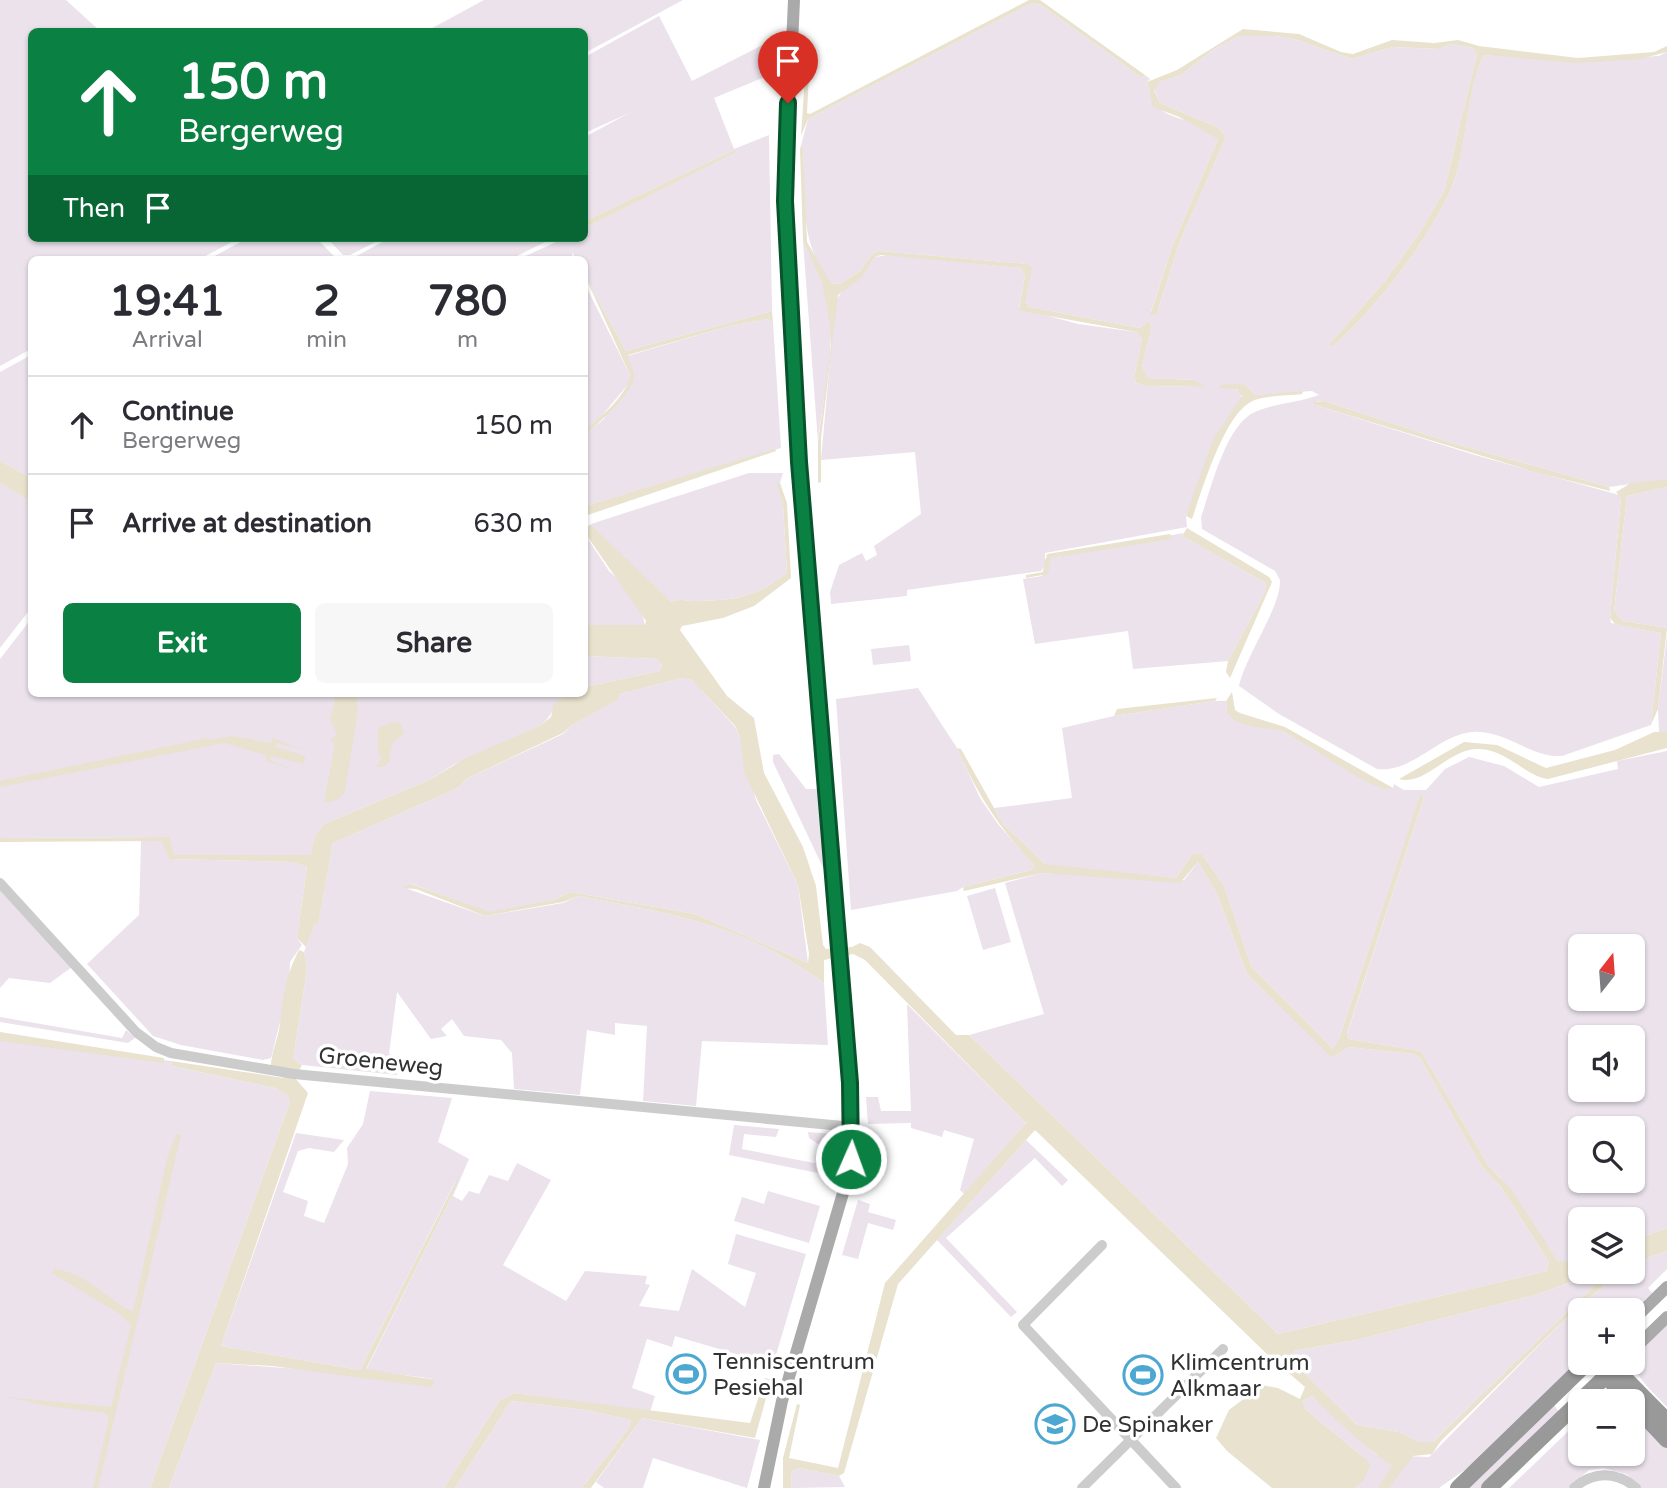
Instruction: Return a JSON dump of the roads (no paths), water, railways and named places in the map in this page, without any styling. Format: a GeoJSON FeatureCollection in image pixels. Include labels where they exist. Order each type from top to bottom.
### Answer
{"type":"FeatureCollection","features":[{"type":"Feature","properties":{"kind":"highway"},"geometry":{"type":"LineString","coordinates":[[1458,1488],[1575,1375]]}},
{"type":"Feature","properties":{"kind":"highway"},"geometry":{"type":"LineString","coordinates":[[1489,1488],[1601,1375]]}},
{"type":"Feature","properties":{"kind":"highway"},"geometry":{"type":"LineString","coordinates":[[1619,1375],[1667,1421]]}},
{"type":"Feature","properties":{"kind":"highway"},"geometry":{"type":"LineString","coordinates":[[1645,1417],[1667,1440]]}},
{"type":"Feature","properties":{"kind":"main road"},"geometry":{"type":"LineString","coordinates":[[764,1488],[782,1401],[848,1176],[841,1126],[839,952],[799,462],[785,201],[794,0]]}},
{"type":"Feature","properties":{"kind":"main road"},"geometry":{"type":"LineString","coordinates":[[1645,1308],[1667,1287]]}},
{"type":"Feature","properties":{"kind":"main road"},"geometry":{"type":"LineString","coordinates":[[1645,1338],[1667,1317]]}},
{"type":"Feature","properties":{"kind":"street","name":"Groeneweg"},"geometry":{"type":"LineString","coordinates":[[0,883],[148,1042],[180,1055],[288,1074],[841,1126]]}},
{"type":"Feature","properties":{"kind":"street"},"geometry":{"type":"LineString","coordinates":[[1102,1245],[1023,1325],[1176,1488]]}},
{"type":"Feature","properties":{"kind":"street"},"geometry":{"type":"LineString","coordinates":[[1082,1488],[1223,1349]]}},
{"type":"Feature","properties":{"kind":"street"},"geometry":{"type":"LineString","coordinates":[[1574,1488],[1591,1476],[1617,1475],[1636,1488]]}},
{"type":"Feature","properties":{"kind":"place","name":"Tenniscentrum Pesiehal"},"geometry":{"type":"Point","coordinates":[686,1374]}},
{"type":"Feature","properties":{"kind":"place","name":"Klimcentrum Alkmaar"},"geometry":{"type":"Point","coordinates":[1143,1375]}},
{"type":"Feature","properties":{"kind":"place","name":"De Spinaker"},"geometry":{"type":"Point","coordinates":[1055,1424]}}]}
